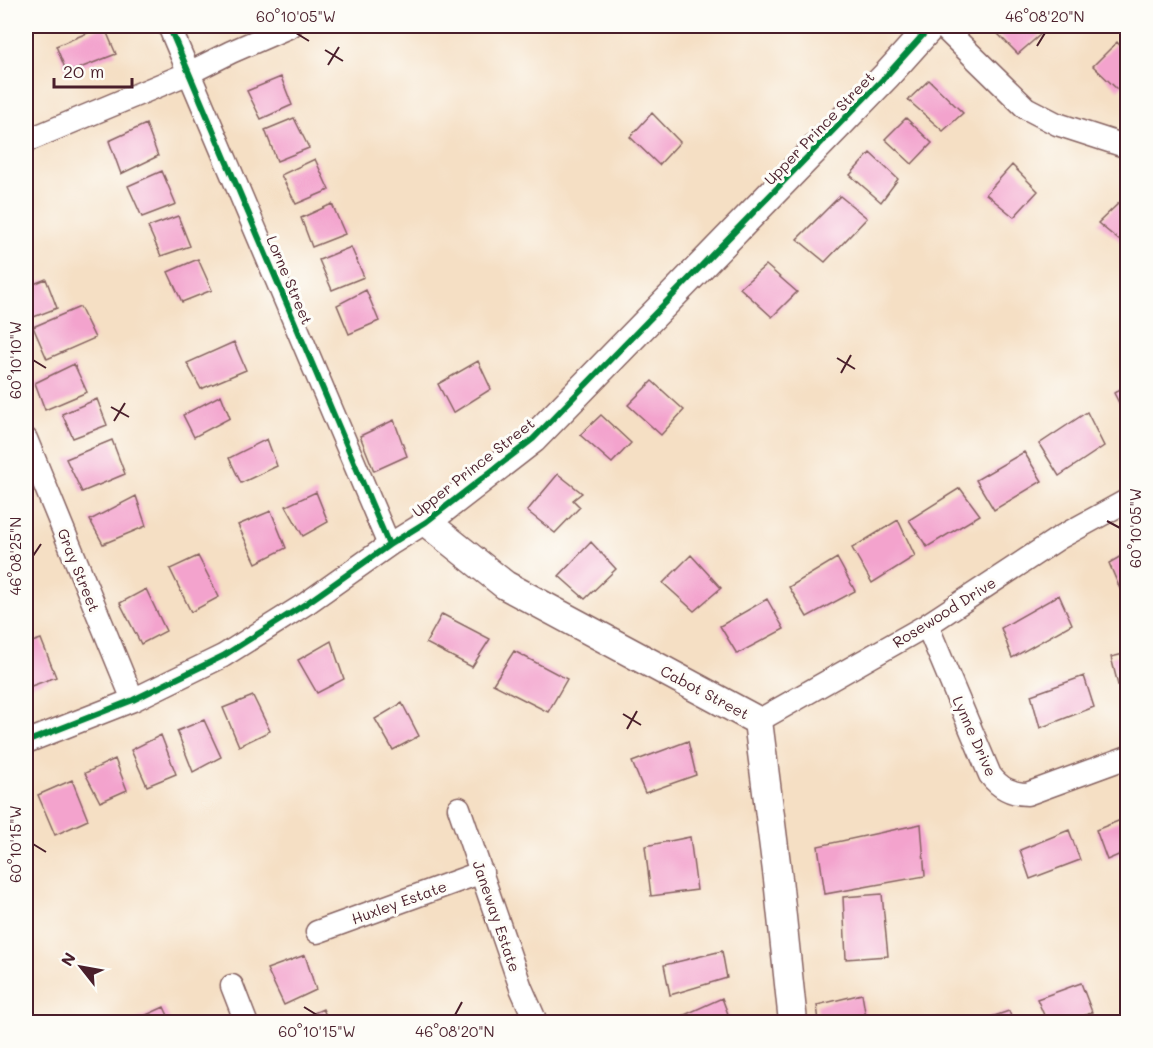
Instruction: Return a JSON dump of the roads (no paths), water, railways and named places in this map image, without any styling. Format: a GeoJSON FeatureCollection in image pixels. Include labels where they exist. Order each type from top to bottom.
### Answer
{"type":"FeatureCollection","features":[{"type":"Feature","properties":{"kind":"street","name":"Lorne Street"},"geometry":{"type":"LineString","coordinates":[[169,26],[389,545]]}},
{"type":"Feature","properties":{"kind":"street"},"geometry":{"type":"LineString","coordinates":[[26,141],[189,73],[291,26]]}},
{"type":"Feature","properties":{"kind":"street","name":"Upper Prince Street"},"geometry":{"type":"LineString","coordinates":[[26,742],[133,700],[223,656],[307,603],[389,545],[426,522],[533,439],[887,75],[931,26]]}},
{"type":"Feature","properties":{"kind":"street"},"geometry":{"type":"LineString","coordinates":[[942,26],[1026,108],[1056,124],[1128,147]]}},
{"type":"Feature","properties":{"kind":"street","name":"Gray Street"},"geometry":{"type":"LineString","coordinates":[[26,439],[133,700]]}},
{"type":"Feature","properties":{"kind":"street","name":"Rosewood Drive"},"geometry":{"type":"LineString","coordinates":[[758,721],[927,625],[1059,538],[1128,500]]}},
{"type":"Feature","properties":{"kind":"street","name":"Cabot Street"},"geometry":{"type":"LineString","coordinates":[[426,522],[505,585],[758,721],[793,1023]]}},
{"type":"Feature","properties":{"kind":"street","name":"Lynne Drive"},"geometry":{"type":"LineString","coordinates":[[927,625],[990,775],[1001,787],[1011,792],[1028,794],[1128,757]]}},
{"type":"Feature","properties":{"kind":"street","name":"Janeway Estate"},"geometry":{"type":"LineString","coordinates":[[459,808],[521,988],[536,1023]]}},
{"type":"Feature","properties":{"kind":"street","name":"Huxley Estate"},"geometry":{"type":"LineString","coordinates":[[317,932],[482,872]]}},
{"type":"Feature","properties":{"kind":"street"},"geometry":{"type":"LineString","coordinates":[[232,986],[246,1023]]}}]}
